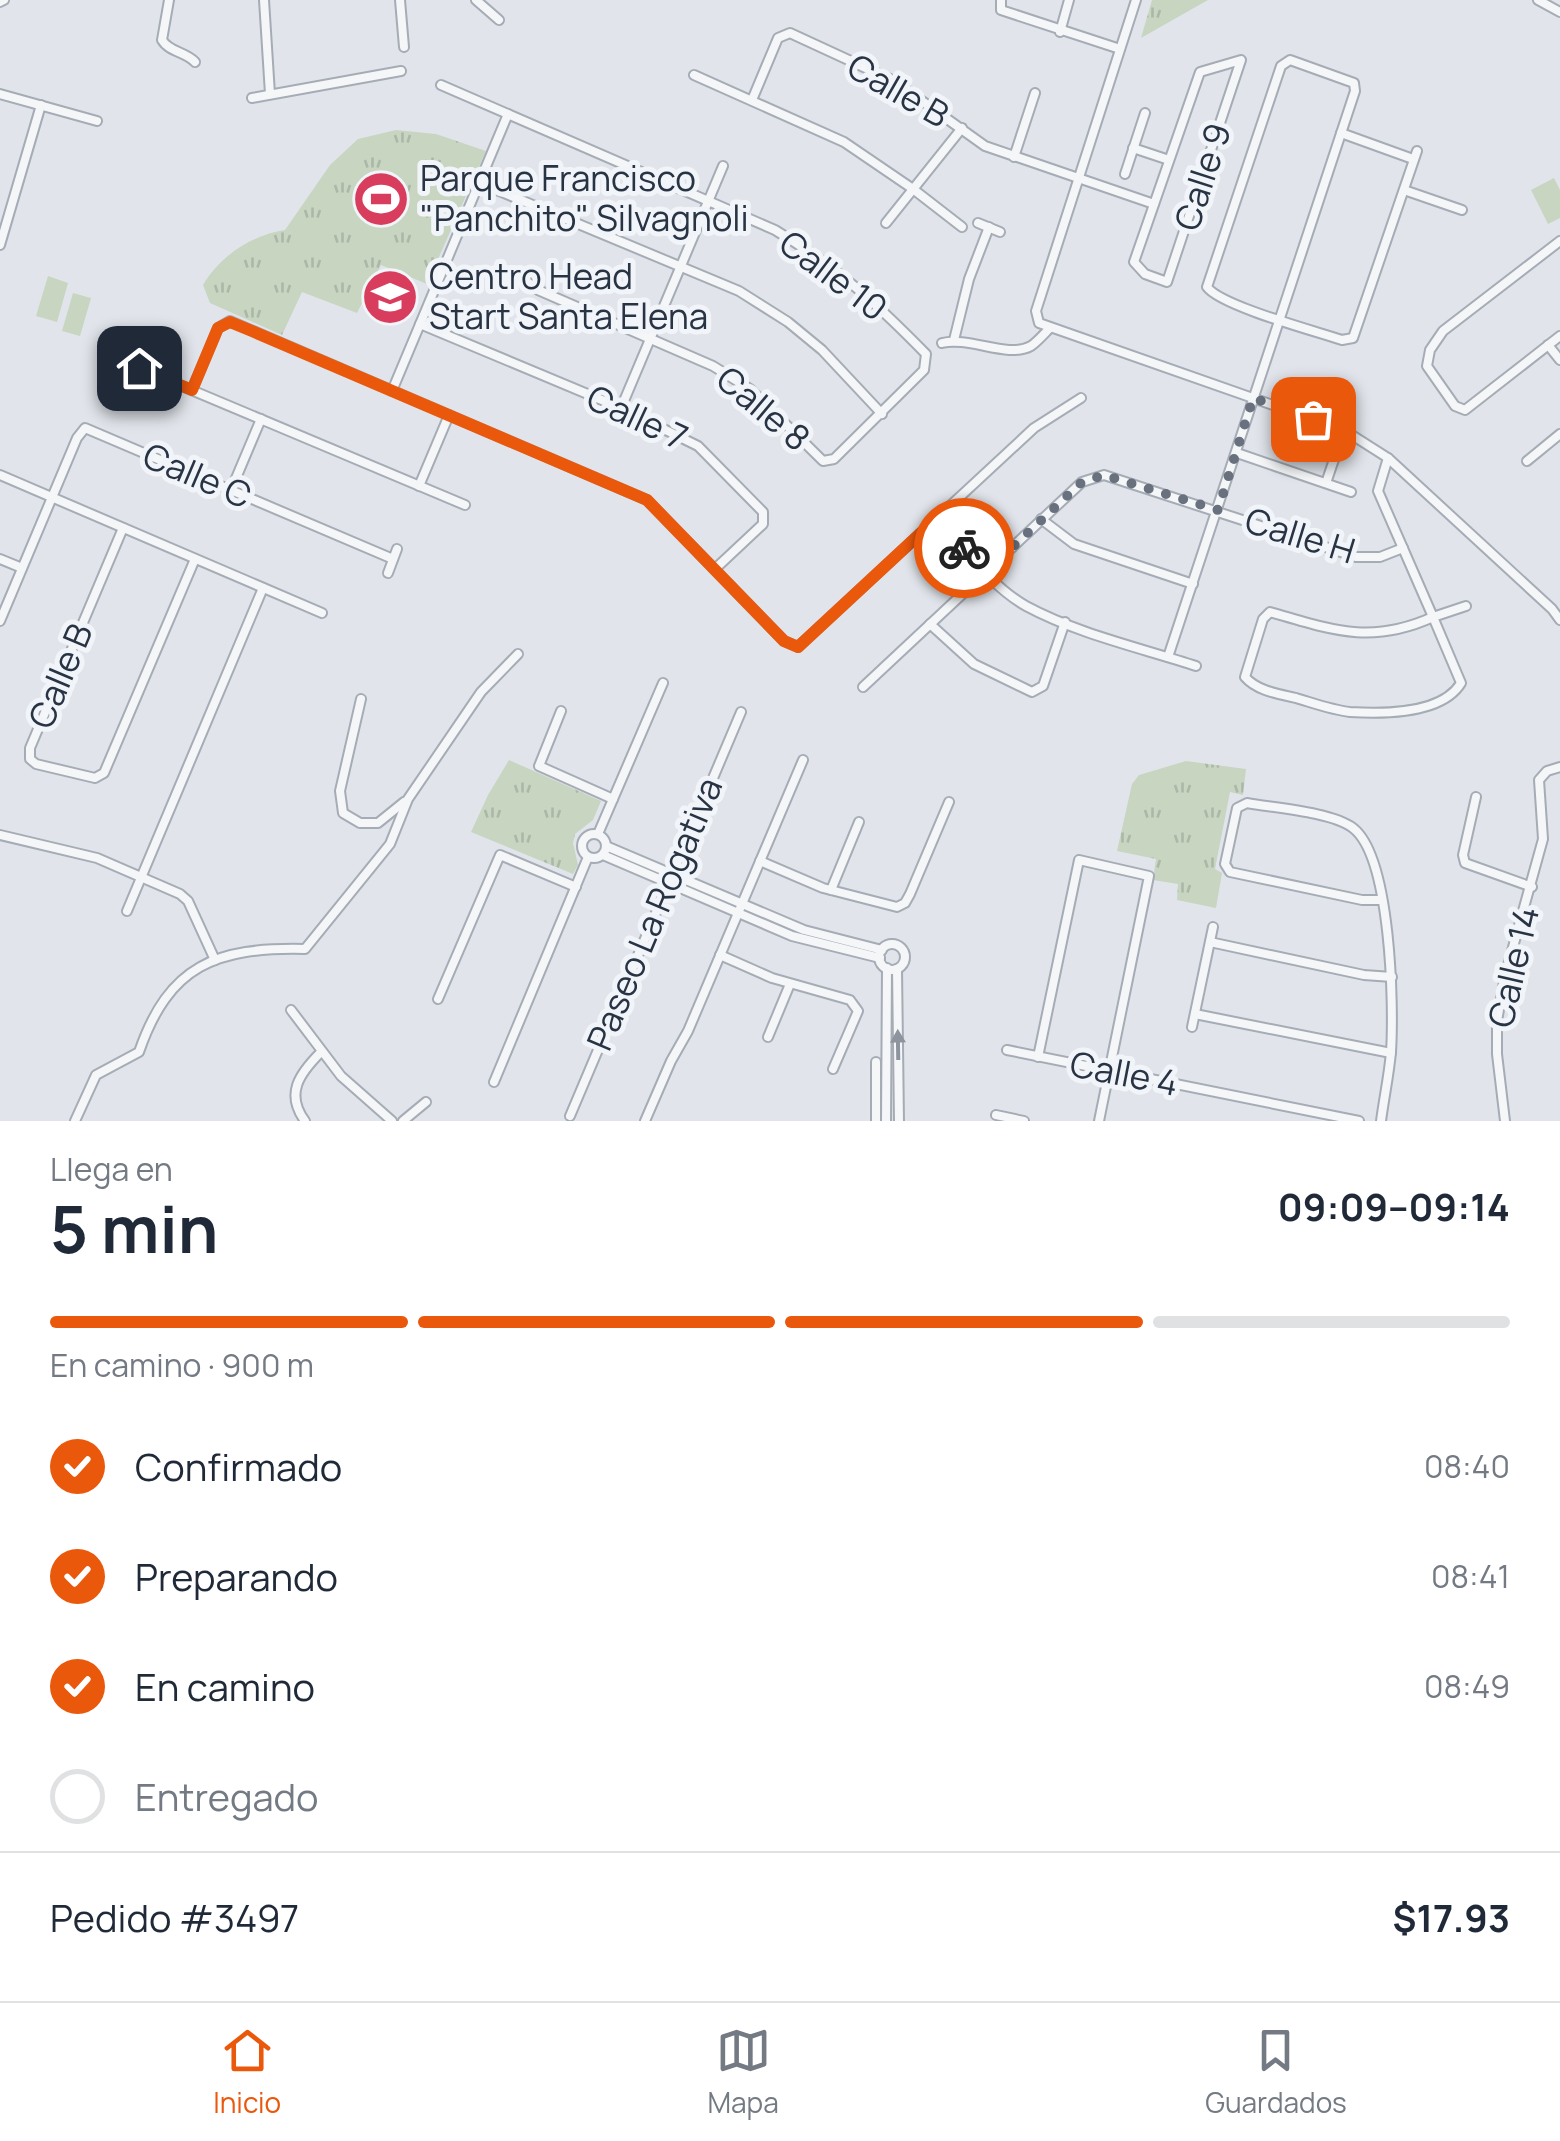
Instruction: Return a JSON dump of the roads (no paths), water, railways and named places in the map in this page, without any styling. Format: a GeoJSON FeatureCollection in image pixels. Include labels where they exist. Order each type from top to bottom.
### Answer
{"type":"FeatureCollection","features":[{"type":"Feature","properties":{"kind":"street"},"geometry":{"type":"LineString","coordinates":[[168,0],[162,40],[195,62]]}},
{"type":"Feature","properties":{"kind":"street"},"geometry":{"type":"LineString","coordinates":[[264,0],[270,94]]}},
{"type":"Feature","properties":{"kind":"street"},"geometry":{"type":"LineString","coordinates":[[400,0],[404,47]]}},
{"type":"Feature","properties":{"kind":"street"},"geometry":{"type":"LineString","coordinates":[[476,0],[499,20]]}},
{"type":"Feature","properties":{"kind":"street"},"geometry":{"type":"LineString","coordinates":[[1001,0],[1002,10],[1120,49]]}},
{"type":"Feature","properties":{"kind":"street"},"geometry":{"type":"LineString","coordinates":[[1060,32],[1069,0]]}},
{"type":"Feature","properties":{"kind":"street"},"geometry":{"type":"LineString","coordinates":[[1136,0],[1036,312],[1039,323],[1344,430],[1388,458],[1560,620]]}},
{"type":"Feature","properties":{"kind":"street"},"geometry":{"type":"LineString","coordinates":[[1538,0],[1560,12]]}},
{"type":"Feature","properties":{"kind":"street","name":"Calle B"},"geometry":{"type":"LineString","coordinates":[[752,100],[778,38],[790,32],[894,81],[986,146],[1079,179]]}},
{"type":"Feature","properties":{"kind":"street","name":"Calle 9"},"geometry":{"type":"LineString","coordinates":[[1241,60],[1167,282],[1144,274],[1134,262],[1169,160],[1200,72],[1241,60]]}},
{"type":"Feature","properties":{"kind":"street"},"geometry":{"type":"LineString","coordinates":[[1168,657],[1278,319],[1340,133],[1355,91],[1354,83],[1290,60],[1281,66],[1207,287],[1214,296],[1278,319],[1342,340],[1353,338],[1415,155],[1340,133]]}},
{"type":"Feature","properties":{"kind":"street"},"geometry":{"type":"LineString","coordinates":[[252,98],[401,71]]}},
{"type":"Feature","properties":{"kind":"street"},"geometry":{"type":"LineString","coordinates":[[694,75],[844,142],[962,227]]}},
{"type":"Feature","properties":{"kind":"street","name":"Calle 10"},"geometry":{"type":"LineString","coordinates":[[441,85],[457,97],[508,114],[709,200],[775,230],[824,259],[868,294],[926,354],[924,370],[882,414]]}},
{"type":"Feature","properties":{"kind":"street"},"geometry":{"type":"LineString","coordinates":[[1014,157],[1034,93]]}},
{"type":"Feature","properties":{"kind":"street"},"geometry":{"type":"LineString","coordinates":[[0,94],[97,121]]}},
{"type":"Feature","properties":{"kind":"street"},"geometry":{"type":"LineString","coordinates":[[0,244],[40,105]]}},
{"type":"Feature","properties":{"kind":"street"},"geometry":{"type":"LineString","coordinates":[[1125,174],[1145,113]]}},
{"type":"Feature","properties":{"kind":"street"},"geometry":{"type":"LineString","coordinates":[[392,390],[508,114]]}},
{"type":"Feature","properties":{"kind":"street"},"geometry":{"type":"LineString","coordinates":[[886,222],[962,128]]}},
{"type":"Feature","properties":{"kind":"street"},"geometry":{"type":"LineString","coordinates":[[1133,148],[1169,160]]}},
{"type":"Feature","properties":{"kind":"street"},"geometry":{"type":"LineString","coordinates":[[620,408],[723,166]]}},
{"type":"Feature","properties":{"kind":"street"},"geometry":{"type":"LineString","coordinates":[[1079,179],[1154,204]]}},
{"type":"Feature","properties":{"kind":"street"},"geometry":{"type":"LineString","coordinates":[[480,182],[739,292],[788,322],[822,350],[882,414]]}},
{"type":"Feature","properties":{"kind":"street"},"geometry":{"type":"LineString","coordinates":[[1404,190],[1462,210]]}},
{"type":"Feature","properties":{"kind":"street"},"geometry":{"type":"LineString","coordinates":[[978,222],[1000,232]]}},
{"type":"Feature","properties":{"kind":"street"},"geometry":{"type":"LineString","coordinates":[[954,340],[968,279],[989,227]]}},
{"type":"Feature","properties":{"kind":"street"},"geometry":{"type":"LineString","coordinates":[[1560,241],[1443,331],[1430,350],[1428,366],[1455,406],[1466,410],[1560,336]]}},
{"type":"Feature","properties":{"kind":"street","name":"Calle 8"},"geometry":{"type":"LineString","coordinates":[[522,279],[538,290],[714,366],[750,390],[823,461],[834,459],[882,414]]}},
{"type":"Feature","properties":{"kind":"street"},"geometry":{"type":"LineString","coordinates":[[192,390],[218,328],[230,322],[392,390],[647,500],[784,641],[798,647],[1034,428],[1081,398]]}},
{"type":"Feature","properties":{"kind":"street","name":"Calle 7"},"geometry":{"type":"LineString","coordinates":[[420,324],[620,408],[698,446],[763,512],[764,524],[716,568]]}},
{"type":"Feature","properties":{"kind":"street"},"geometry":{"type":"LineString","coordinates":[[942,344],[954,340],[1018,350],[1032,346],[1049,329]]}},
{"type":"Feature","properties":{"kind":"street"},"geometry":{"type":"LineString","coordinates":[[1548,345],[1560,360]]}},
{"type":"Feature","properties":{"kind":"street"},"geometry":{"type":"LineString","coordinates":[[139,368],[466,505]]}},
{"type":"Feature","properties":{"kind":"street"},"geometry":{"type":"LineString","coordinates":[[420,486],[449,415]]}},
{"type":"Feature","properties":{"kind":"street"},"geometry":{"type":"LineString","coordinates":[[231,490],[262,419]]}},
{"type":"Feature","properties":{"kind":"street","name":"Calle C"},"geometry":{"type":"LineString","coordinates":[[0,621],[77,438],[86,428],[393,559]]}},
{"type":"Feature","properties":{"kind":"street"},"geometry":{"type":"LineString","coordinates":[[1326,484],[1344,430]]}},
{"type":"Feature","properties":{"kind":"street"},"geometry":{"type":"LineString","coordinates":[[1527,461],[1560,434]]}},
{"type":"Feature","properties":{"kind":"street"},"geometry":{"type":"LineString","coordinates":[[1237,453],[1351,492]]}},
{"type":"Feature","properties":{"kind":"street"},"geometry":{"type":"LineString","coordinates":[[1388,458],[1378,491],[1433,617],[1461,683],[1454,695],[1392,712],[1347,712],[1276,693],[1251,684],[1245,677],[1263,618],[1270,612],[1335,631],[1367,635],[1406,630],[1433,617],[1466,606]]}},
{"type":"Feature","properties":{"kind":"street","name":"Calle H"},"geometry":{"type":"LineString","coordinates":[[863,688],[1082,482],[1104,475],[1356,557],[1380,557],[1403,548]]}},
{"type":"Feature","properties":{"kind":"street"},"geometry":{"type":"LineString","coordinates":[[0,476],[322,613]]}},
{"type":"Feature","properties":{"kind":"street"},"geometry":{"type":"LineString","coordinates":[[936,519],[1024,605],[1196,666]]}},
{"type":"Feature","properties":{"kind":"street"},"geometry":{"type":"LineString","coordinates":[[1042,520],[1074,544],[1193,584]]}},
{"type":"Feature","properties":{"kind":"street","name":"Calle B"},"geometry":{"type":"LineString","coordinates":[[124,528],[30,748],[30,759],[36,764],[95,778],[104,773],[194,558]]}},
{"type":"Feature","properties":{"kind":"street"},"geometry":{"type":"LineString","coordinates":[[388,573],[397,549]]}},
{"type":"Feature","properties":{"kind":"street"},"geometry":{"type":"LineString","coordinates":[[0,559],[22,568]]}},
{"type":"Feature","properties":{"kind":"street"},"geometry":{"type":"LineString","coordinates":[[127,911],[263,588]]}},
{"type":"Feature","properties":{"kind":"street"},"geometry":{"type":"LineString","coordinates":[[930,624],[974,664],[1032,692],[1042,686],[1065,622]]}},
{"type":"Feature","properties":{"kind":"street"},"geometry":{"type":"LineString","coordinates":[[75,1121],[96,1074],[139,1052],[151,1017],[169,989],[194,970],[215,960],[268,948],[305,948],[390,844],[408,799],[481,692],[518,654]]}},
{"type":"Feature","properties":{"kind":"street"},"geometry":{"type":"LineString","coordinates":[[662,683],[598,834],[604,850],[740,908],[881,954]]}},
{"type":"Feature","properties":{"kind":"street"},"geometry":{"type":"LineString","coordinates":[[362,699],[340,791],[343,813],[360,822],[378,823],[408,799]]}},
{"type":"Feature","properties":{"kind":"street"},"geometry":{"type":"LineString","coordinates":[[561,711],[539,766],[613,799]]}},
{"type":"Feature","properties":{"kind":"street","name":"Paseo La Rogativa"},"geometry":{"type":"LineString","coordinates":[[570,1116],[741,712]]}},
{"type":"Feature","properties":{"kind":"street"},"geometry":{"type":"LineString","coordinates":[[645,1121],[803,760]]}},
{"type":"Feature","properties":{"kind":"street","name":"Calle 14"},"geometry":{"type":"LineString","coordinates":[[1505,1121],[1496,1021],[1543,839],[1539,780],[1547,771],[1560,766]]}},
{"type":"Feature","properties":{"kind":"street"},"geometry":{"type":"LineString","coordinates":[[1476,797],[1463,854],[1465,863],[1532,887]]}},
{"type":"Feature","properties":{"kind":"street"},"geometry":{"type":"LineString","coordinates":[[760,860],[832,890],[897,907],[906,903],[949,802]]}},
{"type":"Feature","properties":{"kind":"street"},"geometry":{"type":"LineString","coordinates":[[1381,1121],[1391,1053],[1392,977],[1382,900],[1371,849],[1352,827],[1333,819],[1248,803],[1237,808],[1226,864],[1230,872],[1362,900],[1382,900]]}},
{"type":"Feature","properties":{"kind":"street"},"geometry":{"type":"LineString","coordinates":[[832,890],[860,822]]}},
{"type":"Feature","properties":{"kind":"street"},"geometry":{"type":"LineString","coordinates":[[0,834],[96,858],[142,875],[188,901],[215,960]]}},
{"type":"Feature","properties":{"kind":"street"},"geometry":{"type":"LineString","coordinates":[[588,857],[582,841],[588,834],[598,834]]}},
{"type":"Feature","properties":{"kind":"street"},"geometry":{"type":"LineString","coordinates":[[494,1082],[588,857],[604,850]]}},
{"type":"Feature","properties":{"kind":"street"},"geometry":{"type":"LineString","coordinates":[[438,998],[500,856],[576,887]]}},
{"type":"Feature","properties":{"kind":"street"},"geometry":{"type":"LineString","coordinates":[[1038,1057],[1078,860],[1150,876],[1099,1121]]}},
{"type":"Feature","properties":{"kind":"street"},"geometry":{"type":"LineString","coordinates":[[1192,1028],[1212,927]]}},
{"type":"Feature","properties":{"kind":"street"},"geometry":{"type":"LineString","coordinates":[[1210,942],[1364,975],[1392,977]]}},
{"type":"Feature","properties":{"kind":"street"},"geometry":{"type":"LineString","coordinates":[[881,954],[893,944],[904,951],[905,959],[898,969],[899,1121]]}},
{"type":"Feature","properties":{"kind":"street"},"geometry":{"type":"LineString","coordinates":[[881,954],[886,968],[886,1121]]}},
{"type":"Feature","properties":{"kind":"street"},"geometry":{"type":"LineString","coordinates":[[720,955],[790,984],[855,1004],[858,1012],[833,1069]]}},
{"type":"Feature","properties":{"kind":"street"},"geometry":{"type":"LineString","coordinates":[[886,968],[898,969]]}},
{"type":"Feature","properties":{"kind":"street"},"geometry":{"type":"LineString","coordinates":[[768,1037],[790,984]]}},
{"type":"Feature","properties":{"kind":"street"},"geometry":{"type":"LineString","coordinates":[[291,1010],[341,1076],[392,1121]]}},
{"type":"Feature","properties":{"kind":"street"},"geometry":{"type":"LineString","coordinates":[[1195,1014],[1391,1053]]}},
{"type":"Feature","properties":{"kind":"street","name":"Calle 4"},"geometry":{"type":"LineString","coordinates":[[1007,1050],[1359,1121]]}},
{"type":"Feature","properties":{"kind":"street"},"geometry":{"type":"LineString","coordinates":[[305,1121],[295,1108],[296,1086],[320,1052]]}},
{"type":"Feature","properties":{"kind":"street"},"geometry":{"type":"LineString","coordinates":[[876,1062],[876,1121]]}},
{"type":"Feature","properties":{"kind":"street"},"geometry":{"type":"LineString","coordinates":[[404,1121],[426,1102]]}},
{"type":"Feature","properties":{"kind":"street"},"geometry":{"type":"LineString","coordinates":[[996,1115],[1024,1121]]}},
{"type":"Feature","properties":{"kind":"place","name":"Parque Francisco \"Panchito\" Silvagnoli"},"geometry":{"type":"Point","coordinates":[381,199]}},
{"type":"Feature","properties":{"kind":"place","name":"Centro Head Start Santa Elena"},"geometry":{"type":"Point","coordinates":[390,297]}}]}
